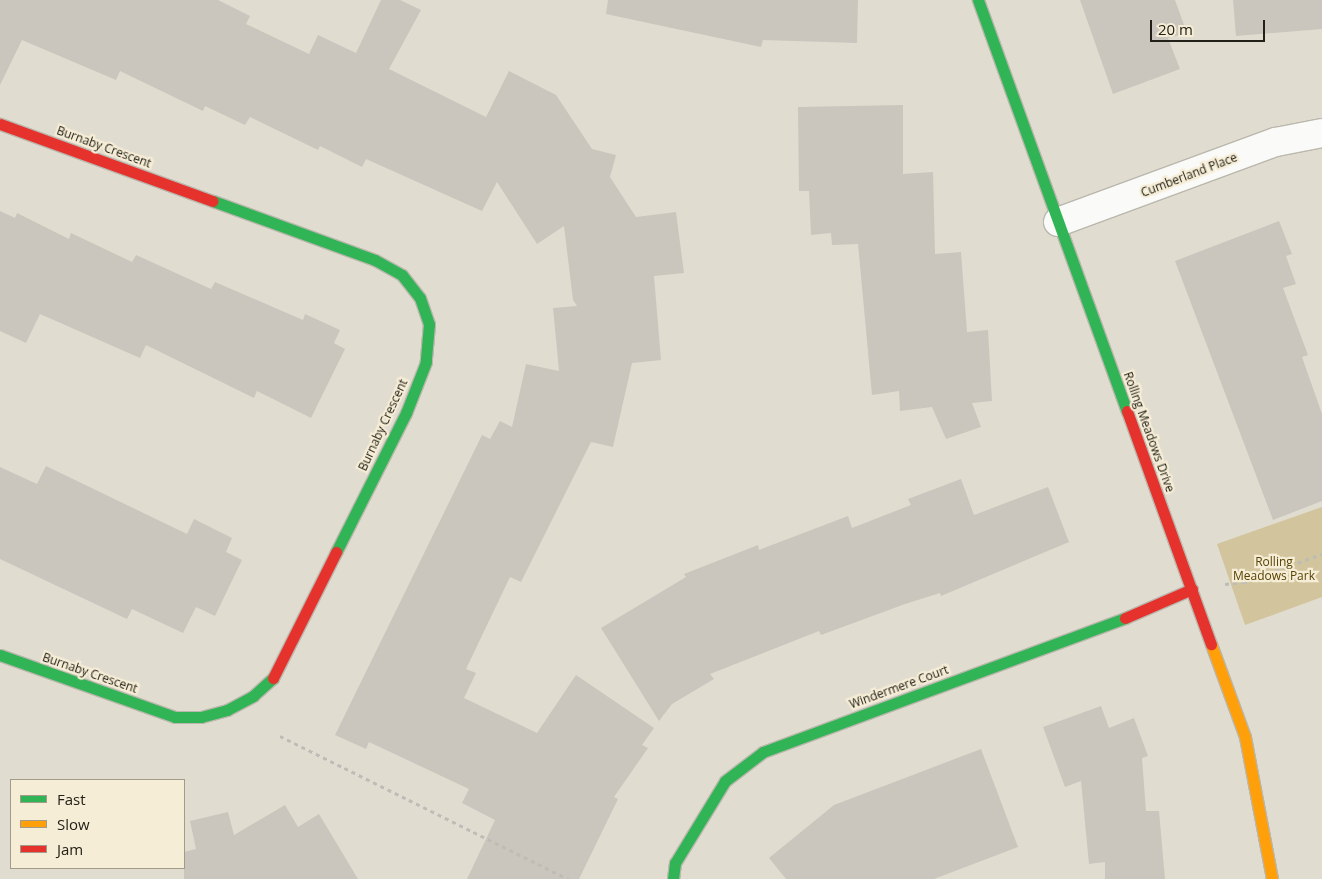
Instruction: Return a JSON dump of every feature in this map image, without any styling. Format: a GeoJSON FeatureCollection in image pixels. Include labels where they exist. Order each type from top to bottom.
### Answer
{"type":"FeatureCollection","features":[{"type":"Feature","properties":{"kind":"street","name":"Rolling Meadows Drive"},"geometry":{"type":"LineString","coordinates":[[978,0],[1245,737],[1272,879]]}},
{"type":"Feature","properties":{"kind":"street","name":"Burnaby Crescent"},"geometry":{"type":"LineString","coordinates":[[0,124],[375,260],[402,275],[420,298],[429,324],[426,362],[406,413],[272,679],[253,696],[227,710],[201,717],[175,717],[0,656]]}},
{"type":"Feature","properties":{"kind":"street","name":"Cumberland Place"},"geometry":{"type":"LineString","coordinates":[[1058,222],[1276,142],[1322,133]]}},
{"type":"Feature","properties":{"kind":"street","name":"Windermere Court"},"geometry":{"type":"LineString","coordinates":[[673,879],[675,863],[725,781],[763,752],[1130,616],[1192,589]]}},
{"type":"Feature","properties":{"kind":"path"},"geometry":{"type":"LineString","coordinates":[[1192,589],[1245,582],[1322,554]]}},
{"type":"Feature","properties":{"kind":"path"},"geometry":{"type":"LineString","coordinates":[[280,736],[568,879]]}},
{"type":"Feature","properties":{"kind":"green space","name":"Rolling Meadows Park"},"geometry":{"type":"Polygon","coordinates":[[[1322,507],[1322,597],[1245,625],[1217,544],[1322,507]]]}},
{"type":"Feature","properties":{"kind":"building"},"geometry":{"type":"Polygon","coordinates":[[[0,0],[218,0],[250,16],[246,24],[309,54],[318,35],[356,53],[381,0],[400,0],[421,10],[389,69],[486,117],[509,71],[556,95],[592,149],[616,155],[610,177],[636,217],[676,212],[684,273],[654,276],[661,360],[632,363],[613,447],[591,442],[521,582],[510,577],[466,669],[476,673],[464,698],[537,733],[576,675],[654,728],[642,745],[648,748],[614,797],[618,799],[579,879],[467,879],[495,820],[462,803],[469,789],[369,742],[366,749],[335,735],[482,435],[490,439],[500,421],[512,427],[526,364],[559,371],[553,308],[577,306],[573,300],[564,226],[537,244],[497,182],[482,211],[366,159],[362,167],[320,146],[318,150],[250,117],[245,125],[205,106],[203,111],[120,71],[116,80],[22,40],[0,85],[0,0]]]}},
{"type":"Feature","properties":{"kind":"building"},"geometry":{"type":"Polygon","coordinates":[[[608,0],[858,0],[857,43],[763,40],[761,47],[606,14],[608,0]]]}},
{"type":"Feature","properties":{"kind":"building"},"geometry":{"type":"Polygon","coordinates":[[[1080,0],[1175,0],[1187,33],[1168,38],[1180,69],[1113,94],[1080,0]]]}},
{"type":"Feature","properties":{"kind":"building"},"geometry":{"type":"Polygon","coordinates":[[[1233,0],[1322,0],[1322,29],[1236,36],[1233,0]]]}},
{"type":"Feature","properties":{"kind":"building"},"geometry":{"type":"Polygon","coordinates":[[[903,105],[903,174],[933,172],[935,254],[961,252],[967,332],[988,330],[992,401],[972,403],[981,427],[946,439],[932,407],[900,411],[899,391],[872,395],[858,244],[832,245],[831,233],[811,235],[809,191],[799,191],[798,107],[903,105]]]}},
{"type":"Feature","properties":{"kind":"building"},"geometry":{"type":"Polygon","coordinates":[[[0,211],[15,218],[17,213],[69,239],[71,233],[132,262],[136,255],[211,289],[215,282],[303,320],[305,314],[340,330],[334,343],[345,349],[311,418],[257,391],[254,398],[146,345],[140,358],[40,314],[26,343],[0,331],[0,211]]]}},
{"type":"Feature","properties":{"kind":"building"},"geometry":{"type":"Polygon","coordinates":[[[1279,221],[1292,254],[1286,256],[1296,284],[1283,288],[1308,355],[1302,357],[1322,414],[1322,501],[1273,520],[1175,261],[1279,221]]]}},
{"type":"Feature","properties":{"kind":"building"},"geometry":{"type":"Polygon","coordinates":[[[46,466],[187,534],[194,519],[232,538],[226,552],[242,560],[215,616],[196,607],[183,633],[132,609],[127,619],[0,559],[0,467],[37,484],[46,466]]]}},
{"type":"Feature","properties":{"kind":"building"},"geometry":{"type":"Polygon","coordinates":[[[961,479],[974,515],[1048,487],[1069,542],[941,596],[940,593],[905,604],[821,635],[819,631],[710,674],[714,679],[672,704],[659,721],[601,628],[686,577],[684,574],[758,545],[759,550],[848,516],[852,528],[911,505],[908,499],[961,479]]]}},
{"type":"Feature","properties":{"kind":"building"},"geometry":{"type":"Polygon","coordinates":[[[1101,706],[1109,728],[1134,718],[1148,756],[1142,758],[1146,811],[1159,811],[1165,879],[1105,879],[1105,862],[1089,864],[1081,781],[1065,787],[1043,727],[1101,706]]]}},
{"type":"Feature","properties":{"kind":"building"},"geometry":{"type":"Polygon","coordinates":[[[981,749],[1018,847],[934,879],[786,879],[769,858],[834,805],[981,749]]]}},
{"type":"Feature","properties":{"kind":"building"},"geometry":{"type":"Polygon","coordinates":[[[285,805],[298,827],[319,814],[358,879],[184,879],[185,852],[196,849],[190,821],[228,812],[234,835],[285,805]]]}},
{"type":"Feature","properties":{"kind":"traffic: fast"},"geometry":{"type":"LineString","coordinates":[[978,0],[1127,411]]}},
{"type":"Feature","properties":{"kind":"traffic: fast"},"geometry":{"type":"LineString","coordinates":[[213,201],[375,260],[402,275],[420,298],[429,324],[426,362],[406,413],[336,552]]}},
{"type":"Feature","properties":{"kind":"traffic: fast"},"geometry":{"type":"LineString","coordinates":[[673,879],[675,863],[725,781],[763,752],[1125,618]]}},
{"type":"Feature","properties":{"kind":"traffic: fast"},"geometry":{"type":"LineString","coordinates":[[0,655],[175,717],[201,717],[227,710],[253,696],[273,678]]}},
{"type":"Feature","properties":{"kind":"traffic: slow"},"geometry":{"type":"LineString","coordinates":[[1211,644],[1245,737],[1272,879]]}},
{"type":"Feature","properties":{"kind":"traffic: jam"},"geometry":{"type":"LineString","coordinates":[[0,124],[213,201]]}},
{"type":"Feature","properties":{"kind":"traffic: jam"},"geometry":{"type":"LineString","coordinates":[[1127,411],[1211,644]]}},
{"type":"Feature","properties":{"kind":"traffic: jam"},"geometry":{"type":"LineString","coordinates":[[273,678],[336,552]]}},
{"type":"Feature","properties":{"kind":"traffic: jam"},"geometry":{"type":"LineString","coordinates":[[1125,618],[1192,589]]}}]}
